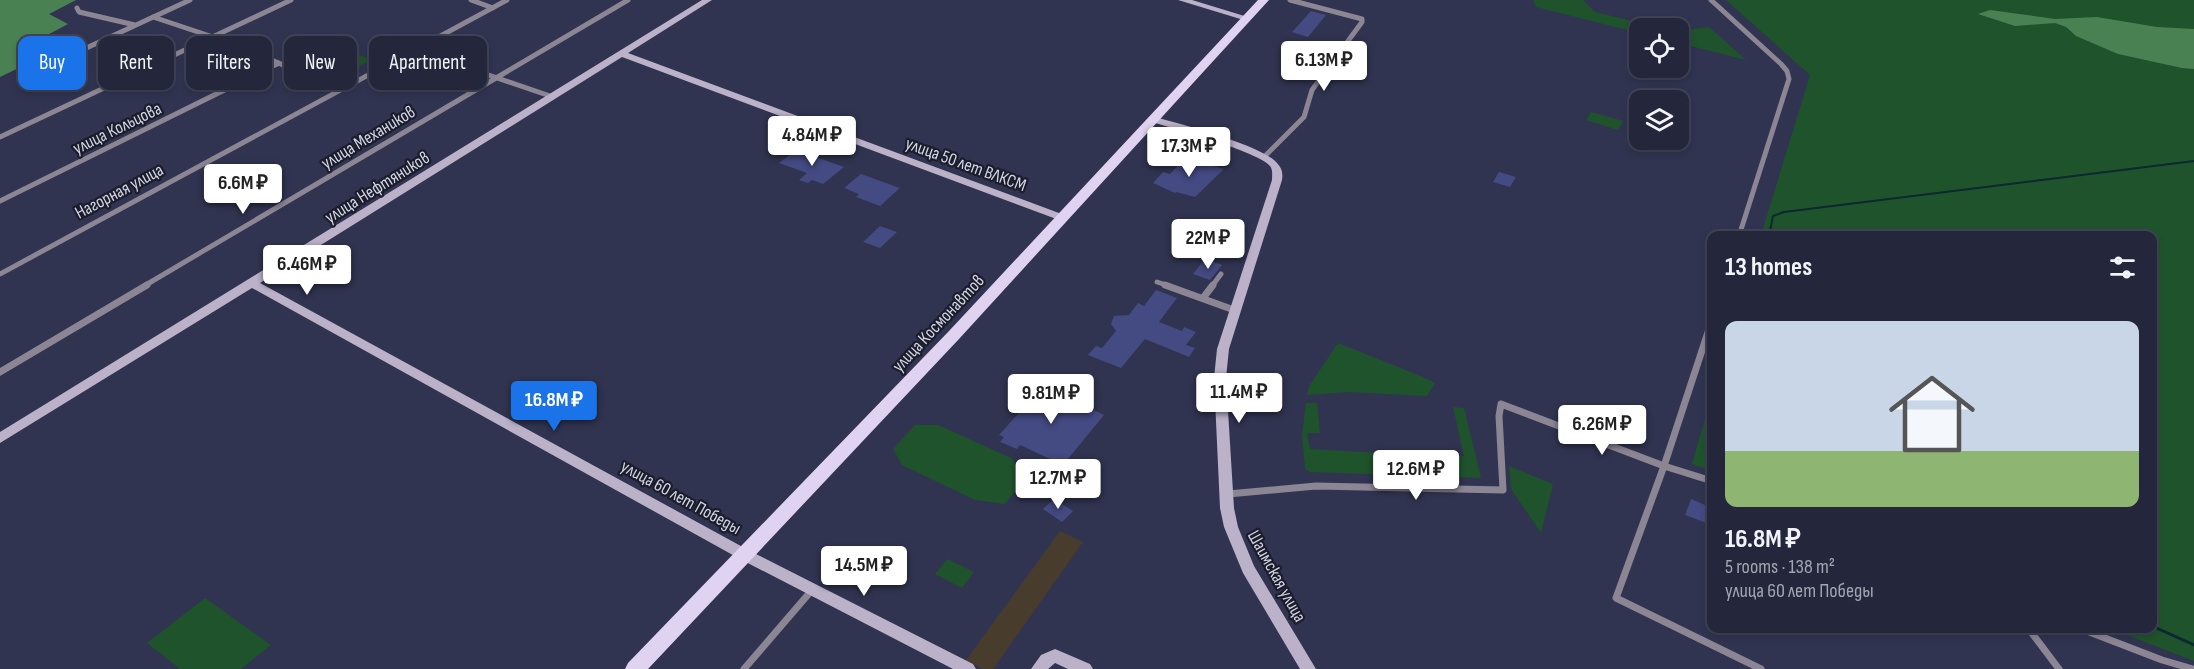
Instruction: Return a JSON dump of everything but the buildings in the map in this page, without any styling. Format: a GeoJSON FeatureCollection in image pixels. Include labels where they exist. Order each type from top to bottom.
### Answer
{"type":"FeatureCollection","features":[{"type":"Feature","properties":{"kind":"main road","name":"улица Нефтяников"},"geometry":{"type":"LineString","coordinates":[[0,438],[708,0]]}},
{"type":"Feature","properties":{"kind":"main road"},"geometry":{"type":"LineString","coordinates":[[1182,0],[1247,18]]}},
{"type":"Feature","properties":{"kind":"main road","name":"улица Космонавтов"},"geometry":{"type":"LineString","coordinates":[[635,669],[1063,218],[1264,0]]}},
{"type":"Feature","properties":{"kind":"main road","name":"улица 50 лет ВЛКСМ"},"geometry":{"type":"LineString","coordinates":[[622,54],[1063,218]]}},
{"type":"Feature","properties":{"kind":"main road"},"geometry":{"type":"LineString","coordinates":[[1155,120],[1264,158]]}},
{"type":"Feature","properties":{"kind":"main road","name":"Шаимская улица"},"geometry":{"type":"LineString","coordinates":[[1264,158],[1276,168],[1277,180],[1234,310],[1223,349],[1220,378],[1228,518],[1238,547],[1308,669]]}},
{"type":"Feature","properties":{"kind":"main road","name":"улица 60 лет Победы"},"geometry":{"type":"LineString","coordinates":[[252,283],[745,555],[968,669]]}},
{"type":"Feature","properties":{"kind":"main road"},"geometry":{"type":"LineString","coordinates":[[1039,669],[1046,660],[1055,656],[1085,669]]}},
{"type":"Feature","properties":{"kind":"street"},"geometry":{"type":"LineString","coordinates":[[86,48],[190,0]]}},
{"type":"Feature","properties":{"kind":"street"},"geometry":{"type":"LineString","coordinates":[[153,17],[214,36],[291,0]]}},
{"type":"Feature","properties":{"kind":"street"},"geometry":{"type":"LineString","coordinates":[[471,0],[493,8]]}},
{"type":"Feature","properties":{"kind":"street","name":"Нагорная улица"},"geometry":{"type":"LineString","coordinates":[[441,36],[507,0]]}},
{"type":"Feature","properties":{"kind":"street","name":"улица Механиков"},"geometry":{"type":"LineString","coordinates":[[0,372],[628,0]]}},
{"type":"Feature","properties":{"kind":"street"},"geometry":{"type":"LineString","coordinates":[[1264,158],[1304,117],[1312,90],[1362,22],[1362,19],[1290,0]]}},
{"type":"Feature","properties":{"kind":"street"},"geometry":{"type":"LineString","coordinates":[[1711,0],[1781,64],[1787,71],[1789,79],[1741,231]]}},
{"type":"Feature","properties":{"kind":"street"},"geometry":{"type":"LineString","coordinates":[[77,8],[79,12],[135,25]]}},
{"type":"Feature","properties":{"kind":"street"},"geometry":{"type":"LineString","coordinates":[[0,137],[186,49]]}},
{"type":"Feature","properties":{"kind":"street"},"geometry":{"type":"LineString","coordinates":[[272,60],[284,65]]}},
{"type":"Feature","properties":{"kind":"street","name":"улица Кольцова"},"geometry":{"type":"LineString","coordinates":[[0,201],[279,63]]}},
{"type":"Feature","properties":{"kind":"street"},"geometry":{"type":"LineString","coordinates":[[487,74],[553,98]]}},
{"type":"Feature","properties":{"kind":"street","name":"Нагорная улица"},"geometry":{"type":"LineString","coordinates":[[0,274],[340,90]]}},
{"type":"Feature","properties":{"kind":"street"},"geometry":{"type":"LineString","coordinates":[[1203,298],[1221,274]]}},
{"type":"Feature","properties":{"kind":"street"},"geometry":{"type":"LineString","coordinates":[[1157,282],[1234,310]]}},
{"type":"Feature","properties":{"kind":"street"},"geometry":{"type":"LineString","coordinates":[[1707,335],[1664,466],[1616,598],[1761,669]]}},
{"type":"Feature","properties":{"kind":"street"},"geometry":{"type":"LineString","coordinates":[[1227,494],[1326,486],[1503,490],[1499,416],[1501,404],[1664,466],[1707,479]]}},
{"type":"Feature","properties":{"kind":"street"},"geometry":{"type":"LineString","coordinates":[[744,669],[812,589]]}},
{"type":"Feature","properties":{"kind":"street"},"geometry":{"type":"LineString","coordinates":[[2032,633],[2059,669]]}},
{"type":"Feature","properties":{"kind":"street"},"geometry":{"type":"LineString","coordinates":[[2092,633],[2162,660],[2193,669]]}},
{"type":"Feature","properties":{"kind":"shaded area"},"geometry":{"type":"Polygon","coordinates":[[[1060,531],[1083,542],[993,669],[983,669],[966,660],[1060,531]]]}},
{"type":"Feature","properties":{"kind":"green space"},"geometry":{"type":"Polygon","coordinates":[[[0,0],[76,0],[49,14],[68,24],[46,36],[18,36],[18,68],[0,77],[0,0]]]}},
{"type":"Feature","properties":{"kind":"green space"},"geometry":{"type":"Polygon","coordinates":[[[1533,0],[1583,0],[1595,12],[1629,20],[1629,30],[1536,7],[1533,0]]]}},
{"type":"Feature","properties":{"kind":"green space"},"geometry":{"type":"Polygon","coordinates":[[[1726,0],[2194,0],[2194,661],[2121,633],[2157,633],[2157,231],[1762,231],[1810,75],[1726,0]]]}},
{"type":"Feature","properties":{"kind":"green space"},"geometry":{"type":"Polygon","coordinates":[[[1990,10],[2055,19],[2097,17],[2157,27],[2194,29],[2194,69],[2118,54],[2076,36],[2066,27],[2055,23],[2015,26],[1978,14],[1990,10]]]}},
{"type":"Feature","properties":{"kind":"green space"},"geometry":{"type":"Polygon","coordinates":[[[1709,27],[1746,60],[1689,46],[1689,30],[1709,27]]]}},
{"type":"Feature","properties":{"kind":"green space"},"geometry":{"type":"Polygon","coordinates":[[[357,54],[369,59],[357,67],[357,54]]]}},
{"type":"Feature","properties":{"kind":"green space"},"geometry":{"type":"Polygon","coordinates":[[[1591,112],[1623,121],[1618,130],[1586,120],[1591,112]]]}},
{"type":"Feature","properties":{"kind":"green space"},"geometry":{"type":"Polygon","coordinates":[[[1338,343],[1435,383],[1427,396],[1349,392],[1307,395],[1309,386],[1338,343]]]}},
{"type":"Feature","properties":{"kind":"green space"},"geometry":{"type":"Polygon","coordinates":[[[1306,403],[1317,403],[1320,433],[1307,433],[1310,449],[1449,457],[1464,456],[1453,407],[1464,408],[1481,478],[1310,472],[1305,469],[1302,435],[1306,403]]]}},
{"type":"Feature","properties":{"kind":"green space"},"geometry":{"type":"Polygon","coordinates":[[[1707,412],[1707,470],[1692,464],[1707,412]]]}},
{"type":"Feature","properties":{"kind":"green space"},"geometry":{"type":"Polygon","coordinates":[[[915,425],[938,425],[1011,458],[1026,477],[1005,504],[975,500],[902,465],[893,449],[915,425]]]}},
{"type":"Feature","properties":{"kind":"green space"},"geometry":{"type":"Polygon","coordinates":[[[1509,466],[1553,484],[1541,533],[1511,489],[1509,466]]]}},
{"type":"Feature","properties":{"kind":"green space"},"geometry":{"type":"Polygon","coordinates":[[[947,559],[974,572],[962,588],[935,574],[947,559]]]}},
{"type":"Feature","properties":{"kind":"green space"},"geometry":{"type":"Polygon","coordinates":[[[205,598],[271,645],[241,669],[180,669],[147,643],[205,598]]]}},
{"type":"Feature","properties":{"kind":"waterway"},"geometry":{"type":"LineString","coordinates":[[1770,231],[1773,216],[1784,212],[2194,161]]}},
{"type":"Feature","properties":{"kind":"waterway"},"geometry":{"type":"LineString","coordinates":[[2157,628],[2194,645]]}}]}
